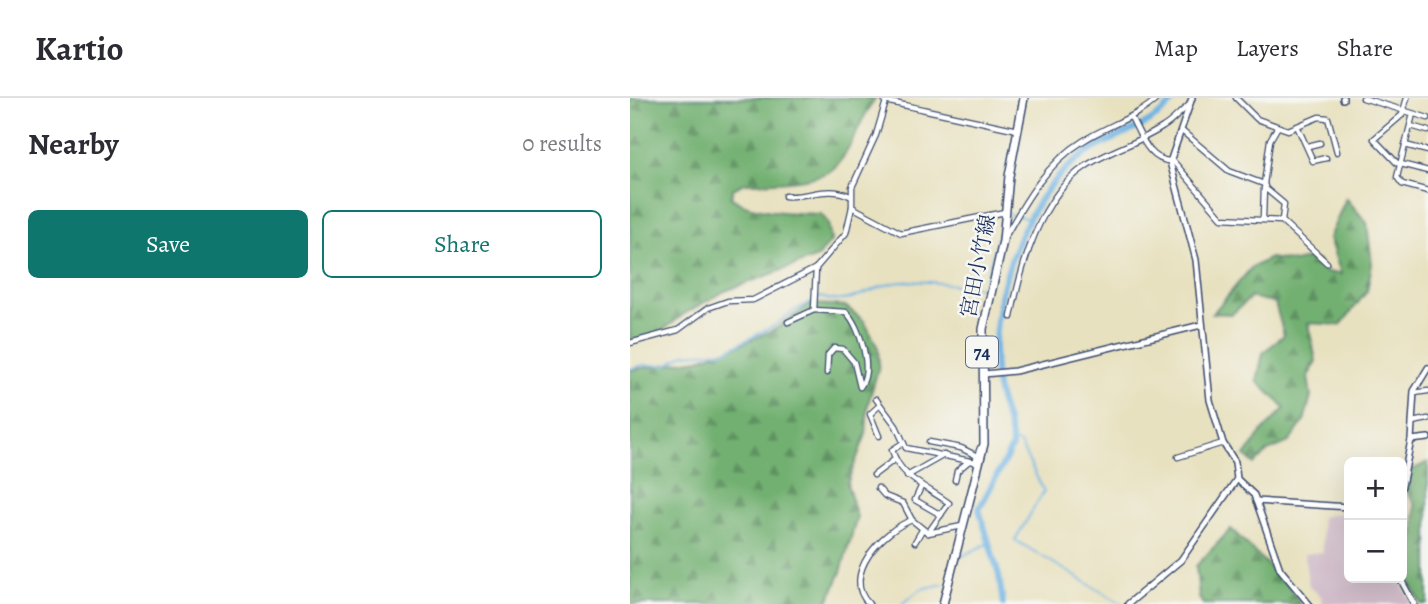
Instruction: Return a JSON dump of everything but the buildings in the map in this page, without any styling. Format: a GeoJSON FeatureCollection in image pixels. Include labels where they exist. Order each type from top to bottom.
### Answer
{"type":"FeatureCollection","features":[{"type":"Feature","properties":{"kind":"main road","name":"宮田小竹線"},"geometry":{"type":"LineString","coordinates":[[943,604],[984,444],[987,374],[985,317],[1003,241],[1009,176],[1024,98]]}},
{"type":"Feature","properties":{"kind":"street"},"geometry":{"type":"LineString","coordinates":[[1003,241],[1036,186],[1066,153],[1094,134],[1132,117],[1158,98]]}},
{"type":"Feature","properties":{"kind":"street"},"geometry":{"type":"LineString","coordinates":[[1192,98],[1170,162],[1196,260],[1210,400],[1223,443],[1235,462],[1237,479],[1256,501],[1275,560],[1309,604]]}},
{"type":"Feature","properties":{"kind":"street"},"geometry":{"type":"LineString","coordinates":[[1237,98],[1257,119],[1278,127],[1298,128],[1319,117],[1328,118],[1337,152]]}},
{"type":"Feature","properties":{"kind":"street"},"geometry":{"type":"LineString","coordinates":[[1363,98],[1428,118]]}},
{"type":"Feature","properties":{"kind":"street"},"geometry":{"type":"LineString","coordinates":[[1407,98],[1404,111],[1374,139],[1400,164],[1428,171]]}},
{"type":"Feature","properties":{"kind":"street"},"geometry":{"type":"LineString","coordinates":[[630,343],[678,330],[708,308],[728,301],[753,300],[816,268],[844,239],[852,208],[850,196],[855,179],[863,169],[886,99],[1018,130]]}},
{"type":"Feature","properties":{"kind":"street"},"geometry":{"type":"LineString","coordinates":[[1011,317],[1031,249],[1050,206],[1060,191],[1084,167],[1164,127],[1188,106]]}},
{"type":"Feature","properties":{"kind":"street"},"geometry":{"type":"LineString","coordinates":[[1413,114],[1397,177],[1402,184],[1428,191]]}},
{"type":"Feature","properties":{"kind":"street"},"geometry":{"type":"LineString","coordinates":[[1132,117],[1142,139],[1152,152],[1174,162],[1222,218],[1282,220],[1327,263]]}},
{"type":"Feature","properties":{"kind":"street"},"geometry":{"type":"LineString","coordinates":[[1410,126],[1428,131]]}},
{"type":"Feature","properties":{"kind":"street"},"geometry":{"type":"LineString","coordinates":[[1263,218],[1270,140],[1278,127]]}},
{"type":"Feature","properties":{"kind":"street"},"geometry":{"type":"LineString","coordinates":[[1298,128],[1313,161],[1326,158]]}},
{"type":"Feature","properties":{"kind":"street"},"geometry":{"type":"LineString","coordinates":[[1182,131],[1229,171],[1264,185],[1284,204],[1282,220]]}},
{"type":"Feature","properties":{"kind":"street"},"geometry":{"type":"LineString","coordinates":[[1308,146],[1320,143]]}},
{"type":"Feature","properties":{"kind":"street"},"geometry":{"type":"LineString","coordinates":[[1405,145],[1428,151]]}},
{"type":"Feature","properties":{"kind":"street"},"geometry":{"type":"LineString","coordinates":[[785,196],[800,197],[833,191],[850,196]]}},
{"type":"Feature","properties":{"kind":"street"},"geometry":{"type":"LineString","coordinates":[[852,208],[901,233],[1006,212]]}},
{"type":"Feature","properties":{"kind":"street"},"geometry":{"type":"LineString","coordinates":[[814,310],[816,268]]}},
{"type":"Feature","properties":{"kind":"street"},"geometry":{"type":"LineString","coordinates":[[788,322],[814,310],[846,312],[857,323],[862,345],[862,386],[857,386],[850,356],[839,348],[834,348],[828,355],[827,373]]}},
{"type":"Feature","properties":{"kind":"street"},"geometry":{"type":"LineString","coordinates":[[987,374],[1015,371],[1201,326]]}},
{"type":"Feature","properties":{"kind":"street"},"geometry":{"type":"LineString","coordinates":[[1407,460],[1414,393],[1428,368]]}},
{"type":"Feature","properties":{"kind":"street"},"geometry":{"type":"LineString","coordinates":[[1414,393],[1428,391]]}},
{"type":"Feature","properties":{"kind":"street"},"geometry":{"type":"LineString","coordinates":[[879,436],[870,414],[878,402],[906,448],[974,459]]}},
{"type":"Feature","properties":{"kind":"street"},"geometry":{"type":"LineString","coordinates":[[1411,422],[1428,419]]}},
{"type":"Feature","properties":{"kind":"street"},"geometry":{"type":"LineString","coordinates":[[1411,440],[1428,438]]}},
{"type":"Feature","properties":{"kind":"street"},"geometry":{"type":"LineString","coordinates":[[929,442],[972,452],[972,489]]}},
{"type":"Feature","properties":{"kind":"street"},"geometry":{"type":"LineString","coordinates":[[903,443],[892,450],[894,460],[907,476],[921,487],[949,503],[928,529],[928,533]]}},
{"type":"Feature","properties":{"kind":"street"},"geometry":{"type":"LineString","coordinates":[[1178,457],[1223,443]]}},
{"type":"Feature","properties":{"kind":"street"},"geometry":{"type":"LineString","coordinates":[[955,480],[957,471],[974,459],[984,444]]}},
{"type":"Feature","properties":{"kind":"street"},"geometry":{"type":"LineString","coordinates":[[907,476],[944,455]]}},
{"type":"Feature","properties":{"kind":"street"},"geometry":{"type":"LineString","coordinates":[[874,475],[894,460]]}},
{"type":"Feature","properties":{"kind":"street"},"geometry":{"type":"LineString","coordinates":[[1128,604],[1181,560],[1237,479]]}},
{"type":"Feature","properties":{"kind":"street"},"geometry":{"type":"LineString","coordinates":[[921,487],[915,500],[941,515]]}},
{"type":"Feature","properties":{"kind":"street"},"geometry":{"type":"LineString","coordinates":[[878,488],[885,496],[903,503],[912,520],[928,533],[962,526]]}},
{"type":"Feature","properties":{"kind":"street"},"geometry":{"type":"LineString","coordinates":[[1256,501],[1344,507]]}},
{"type":"Feature","properties":{"kind":"street"},"geometry":{"type":"LineString","coordinates":[[869,604],[858,587],[871,553],[888,534],[912,520]]}},
{"type":"Feature","properties":{"kind":"street"},"geometry":{"type":"LineString","coordinates":[[915,542],[922,530]]}},
{"type":"Feature","properties":{"kind":"street"},"geometry":{"type":"LineString","coordinates":[[1403,583],[1414,604]]}},
{"type":"Feature","properties":{"kind":"shaded area"},"geometry":{"type":"Polygon","coordinates":[[[1344,512],[1344,583],[1401,583],[1412,604],[1322,604],[1321,596],[1309,586],[1304,554],[1323,552],[1321,517],[1344,512]]]}},
{"type":"Feature","properties":{"kind":"green space"},"geometry":{"type":"Polygon","coordinates":[[[630,98],[876,98],[844,156],[830,171],[794,181],[744,183],[733,189],[731,197],[749,206],[774,211],[821,214],[828,223],[831,241],[818,257],[725,291],[684,314],[658,334],[630,340],[630,98]]]}},
{"type":"Feature","properties":{"kind":"green space"},"geometry":{"type":"Polygon","coordinates":[[[1346,198],[1367,223],[1372,264],[1367,291],[1341,325],[1308,323],[1316,361],[1308,377],[1311,396],[1304,421],[1289,442],[1268,451],[1254,464],[1245,456],[1262,432],[1285,408],[1257,381],[1263,353],[1284,335],[1275,303],[1251,297],[1232,314],[1213,313],[1251,268],[1270,258],[1295,262],[1310,258],[1319,261],[1325,272],[1341,274],[1329,238],[1346,198]]]}},
{"type":"Feature","properties":{"kind":"green space"},"geometry":{"type":"Polygon","coordinates":[[[807,306],[845,306],[864,321],[878,348],[879,366],[868,404],[866,434],[847,484],[857,517],[841,572],[827,604],[630,604],[630,370],[699,359],[732,348],[776,329],[807,306]]]}},
{"type":"Feature","properties":{"kind":"green space"},"geometry":{"type":"Polygon","coordinates":[[[1428,462],[1428,604],[1421,604],[1407,576],[1407,542],[1415,535],[1415,504],[1407,492],[1410,471],[1428,462]]]}},
{"type":"Feature","properties":{"kind":"green space"},"geometry":{"type":"Polygon","coordinates":[[[1231,529],[1289,586],[1300,604],[1203,604],[1199,598],[1196,566],[1231,529]]]}},
{"type":"Feature","properties":{"kind":"waterway"},"geometry":{"type":"LineString","coordinates":[[1003,604],[999,576],[979,509],[1012,447],[1010,431],[997,390],[995,352],[1002,291],[1011,260],[1038,203],[1057,179],[1078,159],[1155,118],[1176,98]]}},
{"type":"Feature","properties":{"kind":"waterway"},"geometry":{"type":"LineString","coordinates":[[1008,214],[1030,219]]}},
{"type":"Feature","properties":{"kind":"waterway"},"geometry":{"type":"LineString","coordinates":[[630,369],[643,365],[667,365],[684,354],[725,351],[774,326],[795,310],[821,297],[830,300],[849,299],[885,285],[903,282],[983,288],[1003,216]]}},
{"type":"Feature","properties":{"kind":"waterway"},"geometry":{"type":"LineString","coordinates":[[1012,441],[1020,444],[1044,491],[1015,540],[1122,604]]}},
{"type":"Feature","properties":{"kind":"waterway"},"geometry":{"type":"LineString","coordinates":[[958,558],[989,543]]}},
{"type":"Feature","properties":{"kind":"waterway"},"geometry":{"type":"LineString","coordinates":[[902,604],[921,589],[944,584]]}}]}
